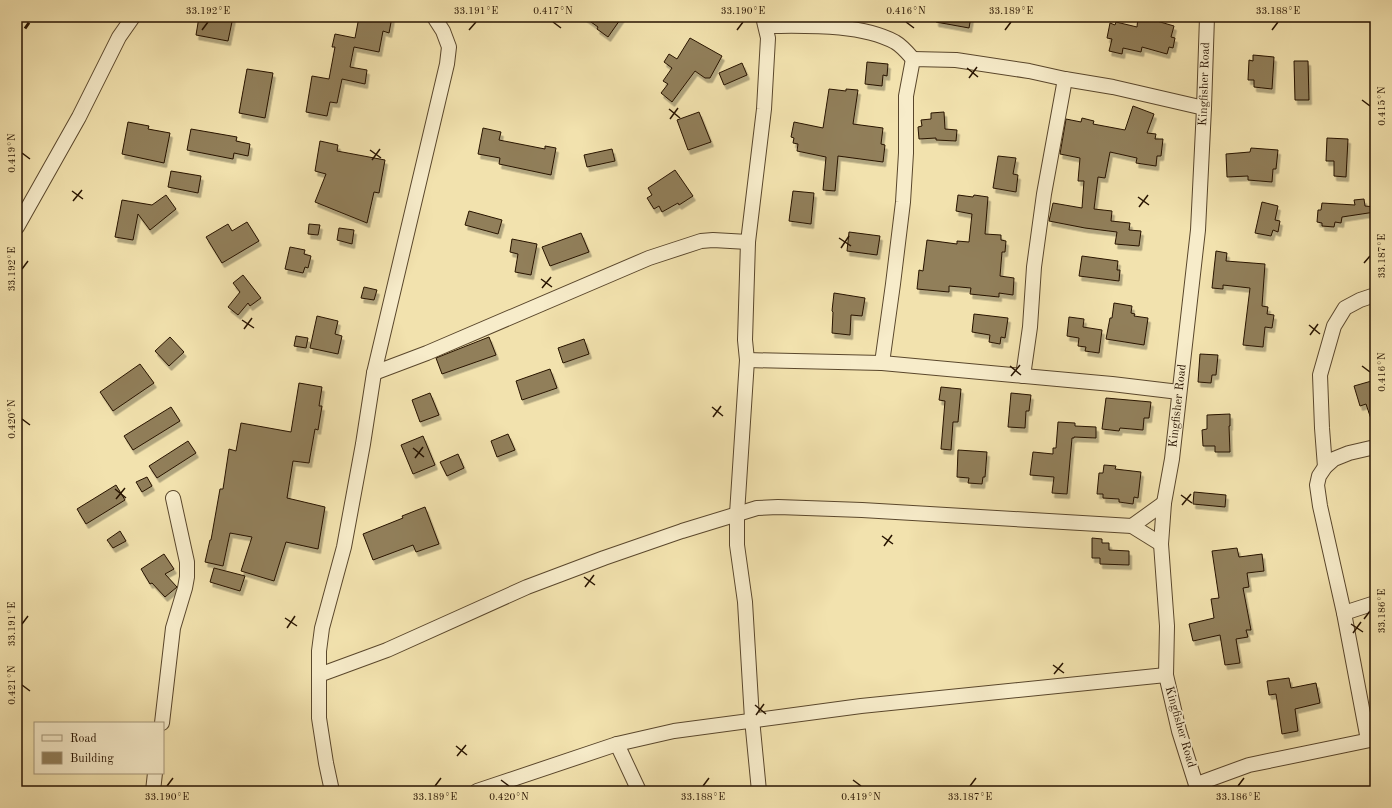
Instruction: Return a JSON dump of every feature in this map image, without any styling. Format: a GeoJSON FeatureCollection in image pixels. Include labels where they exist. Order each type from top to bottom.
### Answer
{"type":"FeatureCollection","features":[{"type":"Feature","properties":{"kind":"street"},"geometry":{"type":"LineString","coordinates":[[17,227],[79,117],[120,37],[133,17]]}},
{"type":"Feature","properties":{"kind":"street"},"geometry":{"type":"LineString","coordinates":[[332,791],[319,718],[319,675],[322,628],[344,547],[363,444],[374,373],[447,64],[449,47],[443,31],[434,17]]}},
{"type":"Feature","properties":{"kind":"street","name":"Kingfisher Road"},"geometry":{"type":"LineString","coordinates":[[1198,788],[1179,731],[1166,675],[1167,626],[1161,544],[1164,503],[1172,459],[1198,230],[1207,17]]}},
{"type":"Feature","properties":{"kind":"street"},"geometry":{"type":"LineString","coordinates":[[759,791],[752,720],[745,602],[737,545],[737,514],[747,360],[745,340],[748,242],[764,109],[768,38],[765,22],[860,30],[895,42],[904,49],[912,59],[906,96],[906,153],[903,202],[882,364]]}},
{"type":"Feature","properties":{"kind":"street"},"geometry":{"type":"LineString","coordinates":[[912,59],[956,60],[1029,71],[1113,87],[1204,108]]}},
{"type":"Feature","properties":{"kind":"street"},"geometry":{"type":"LineString","coordinates":[[1023,376],[1030,328],[1034,267],[1044,194],[1065,79]]}},
{"type":"Feature","properties":{"kind":"street"},"geometry":{"type":"LineString","coordinates":[[374,373],[427,353],[649,258],[701,241],[713,240],[748,242]]}},
{"type":"Feature","properties":{"kind":"street"},"geometry":{"type":"LineString","coordinates":[[1325,467],[1320,375],[1334,326],[1345,308],[1360,300],[1375,295]]}},
{"type":"Feature","properties":{"kind":"street"},"geometry":{"type":"LineString","coordinates":[[747,360],[882,364],[1112,384],[1179,392]]}},
{"type":"Feature","properties":{"kind":"street"},"geometry":{"type":"LineString","coordinates":[[1198,788],[1249,766],[1372,740],[1320,506],[1317,485],[1319,476],[1325,467],[1334,459],[1375,447]]}},
{"type":"Feature","properties":{"kind":"street"},"geometry":{"type":"LineString","coordinates":[[162,722],[173,628],[186,588],[187,577],[187,562],[172,498]]}},
{"type":"Feature","properties":{"kind":"street"},"geometry":{"type":"LineString","coordinates":[[1132,526],[1164,503]]}},
{"type":"Feature","properties":{"kind":"street"},"geometry":{"type":"LineString","coordinates":[[319,675],[387,650],[548,579],[682,531],[757,508],[785,507],[862,510],[1132,526],[1161,544]]}},
{"type":"Feature","properties":{"kind":"street"},"geometry":{"type":"LineString","coordinates":[[1344,613],[1375,603]]}},
{"type":"Feature","properties":{"kind":"street"},"geometry":{"type":"LineString","coordinates":[[477,791],[618,744],[674,730],[861,706],[1166,675]]}},
{"type":"Feature","properties":{"kind":"street"},"geometry":{"type":"LineString","coordinates":[[618,744],[639,791]]}},
{"type":"Feature","properties":{"kind":"street"},"geometry":{"type":"LineString","coordinates":[[153,791],[155,774]]}},
{"type":"Feature","properties":{"kind":"building"},"geometry":{"type":"Polygon","coordinates":[[[199,17],[233,17],[228,41],[196,35],[199,17]]]}},
{"type":"Feature","properties":{"kind":"building"},"geometry":{"type":"Polygon","coordinates":[[[359,17],[392,17],[389,33],[383,31],[379,52],[354,47],[350,67],[367,70],[365,84],[342,79],[337,103],[330,102],[327,116],[306,112],[312,76],[329,79],[335,47],[332,47],[335,34],[355,38],[359,17]]]}},
{"type":"Feature","properties":{"kind":"building"},"geometry":{"type":"Polygon","coordinates":[[[584,17],[622,17],[608,37],[597,29],[598,27],[584,17]]]}},
{"type":"Feature","properties":{"kind":"building"},"geometry":{"type":"Polygon","coordinates":[[[936,17],[971,17],[969,28],[936,22],[936,17]]]}},
{"type":"Feature","properties":{"kind":"building"},"geometry":{"type":"Polygon","coordinates":[[[1138,17],[1150,17],[1150,19],[1174,26],[1171,37],[1175,38],[1173,48],[1169,47],[1167,54],[1142,47],[1141,52],[1123,48],[1122,54],[1109,51],[1112,39],[1107,38],[1110,23],[1115,25],[1116,22],[1137,27],[1138,17]]]}},
{"type":"Feature","properties":{"kind":"building"},"geometry":{"type":"Polygon","coordinates":[[[690,38],[722,56],[710,78],[705,78],[695,71],[672,102],[661,93],[668,84],[663,81],[672,68],[664,62],[669,54],[677,59],[690,38]]]}},
{"type":"Feature","properties":{"kind":"building"},"geometry":{"type":"Polygon","coordinates":[[[1253,55],[1274,57],[1272,89],[1254,87],[1254,80],[1248,80],[1249,60],[1253,61],[1253,55]]]}},
{"type":"Feature","properties":{"kind":"building"},"geometry":{"type":"Polygon","coordinates":[[[1294,61],[1308,61],[1309,100],[1295,100],[1294,61]]]}},
{"type":"Feature","properties":{"kind":"building"},"geometry":{"type":"Polygon","coordinates":[[[867,62],[888,64],[887,76],[883,75],[882,86],[865,84],[867,62]]]}},
{"type":"Feature","properties":{"kind":"building"},"geometry":{"type":"Polygon","coordinates":[[[742,63],[747,75],[724,85],[719,73],[742,63]]]}},
{"type":"Feature","properties":{"kind":"building"},"geometry":{"type":"Polygon","coordinates":[[[247,69],[273,73],[265,118],[239,113],[247,69]]]}},
{"type":"Feature","properties":{"kind":"building"},"geometry":{"type":"Polygon","coordinates":[[[829,89],[846,91],[846,89],[858,90],[853,124],[883,128],[881,144],[885,145],[883,162],[838,156],[835,191],[823,190],[826,157],[797,151],[798,144],[793,143],[794,138],[791,137],[794,122],[823,128],[829,89]]]}},
{"type":"Feature","properties":{"kind":"building"},"geometry":{"type":"Polygon","coordinates":[[[1133,106],[1154,114],[1147,133],[1156,134],[1155,139],[1163,139],[1161,156],[1157,156],[1156,166],[1136,163],[1137,158],[1110,152],[1105,178],[1098,177],[1094,209],[1112,211],[1111,221],[1130,223],[1129,230],[1141,231],[1139,246],[1115,244],[1117,232],[1049,221],[1053,203],[1082,208],[1084,181],[1078,181],[1080,158],[1060,154],[1066,119],[1081,122],[1082,118],[1094,121],[1093,124],[1125,130],[1133,106]]]}},
{"type":"Feature","properties":{"kind":"building"},"geometry":{"type":"Polygon","coordinates":[[[699,112],[711,142],[688,150],[677,120],[699,112]]]}},
{"type":"Feature","properties":{"kind":"building"},"geometry":{"type":"Polygon","coordinates":[[[944,112],[945,129],[957,130],[956,141],[936,140],[936,138],[919,139],[918,127],[922,126],[921,120],[931,119],[931,113],[944,112]]]}},
{"type":"Feature","properties":{"kind":"building"},"geometry":{"type":"Polygon","coordinates":[[[128,122],[149,126],[148,129],[170,133],[164,163],[122,154],[128,122]]]}},
{"type":"Feature","properties":{"kind":"building"},"geometry":{"type":"Polygon","coordinates":[[[483,128],[501,132],[499,140],[545,149],[545,146],[556,148],[551,175],[499,164],[500,158],[478,154],[483,128]]]}},
{"type":"Feature","properties":{"kind":"building"},"geometry":{"type":"Polygon","coordinates":[[[191,129],[237,137],[236,141],[250,144],[248,156],[234,153],[233,159],[187,150],[191,129]]]}},
{"type":"Feature","properties":{"kind":"building"},"geometry":{"type":"Polygon","coordinates":[[[1327,138],[1348,139],[1346,177],[1334,176],[1334,161],[1326,161],[1327,138]]]}},
{"type":"Feature","properties":{"kind":"building"},"geometry":{"type":"Polygon","coordinates":[[[320,141],[338,145],[337,151],[385,160],[379,193],[374,192],[367,223],[315,202],[326,174],[315,171],[320,141]]]}},
{"type":"Feature","properties":{"kind":"building"},"geometry":{"type":"Polygon","coordinates":[[[1251,148],[1278,150],[1276,169],[1273,169],[1272,182],[1248,180],[1248,176],[1227,177],[1226,154],[1250,152],[1251,148]]]}},
{"type":"Feature","properties":{"kind":"building"},"geometry":{"type":"Polygon","coordinates":[[[612,149],[615,161],[587,167],[584,155],[612,149]]]}},
{"type":"Feature","properties":{"kind":"building"},"geometry":{"type":"Polygon","coordinates":[[[998,156],[1016,158],[1013,174],[1018,175],[1016,192],[993,188],[998,156]]]}},
{"type":"Feature","properties":{"kind":"building"},"geometry":{"type":"Polygon","coordinates":[[[675,170],[693,196],[679,205],[678,203],[662,212],[659,206],[654,209],[647,198],[652,195],[648,188],[675,170]]]}},
{"type":"Feature","properties":{"kind":"building"},"geometry":{"type":"Polygon","coordinates":[[[171,171],[201,176],[198,193],[168,187],[171,171]]]}},
{"type":"Feature","properties":{"kind":"building"},"geometry":{"type":"Polygon","coordinates":[[[793,191],[814,193],[811,224],[789,221],[793,191]]]}},
{"type":"Feature","properties":{"kind":"building"},"geometry":{"type":"Polygon","coordinates":[[[166,195],[176,209],[150,230],[138,214],[133,240],[115,237],[122,200],[152,205],[166,195]]]}},
{"type":"Feature","properties":{"kind":"building"},"geometry":{"type":"Polygon","coordinates":[[[958,195],[988,197],[985,234],[1001,235],[1001,240],[1006,241],[1005,252],[1002,252],[1000,276],[1014,278],[1013,295],[999,293],[999,297],[970,294],[971,288],[949,286],[949,292],[917,289],[919,270],[923,271],[927,240],[957,244],[957,241],[969,242],[972,214],[956,211],[958,195]]]}},
{"type":"Feature","properties":{"kind":"building"},"geometry":{"type":"Polygon","coordinates":[[[1364,199],[1365,206],[1375,207],[1375,212],[1342,217],[1341,223],[1335,222],[1334,227],[1322,226],[1322,223],[1317,222],[1318,210],[1321,210],[1322,203],[1355,205],[1354,200],[1364,199]]]}},
{"type":"Feature","properties":{"kind":"building"},"geometry":{"type":"Polygon","coordinates":[[[1262,202],[1278,206],[1275,220],[1280,221],[1278,232],[1273,230],[1271,236],[1255,233],[1262,202]]]}},
{"type":"Feature","properties":{"kind":"building"},"geometry":{"type":"Polygon","coordinates":[[[469,211],[502,220],[498,234],[465,225],[469,211]]]}},
{"type":"Feature","properties":{"kind":"building"},"geometry":{"type":"Polygon","coordinates":[[[247,222],[259,241],[222,263],[206,237],[228,224],[232,231],[247,222]]]}},
{"type":"Feature","properties":{"kind":"building"},"geometry":{"type":"Polygon","coordinates":[[[309,224],[320,225],[318,235],[308,234],[309,224]]]}},
{"type":"Feature","properties":{"kind":"building"},"geometry":{"type":"Polygon","coordinates":[[[339,228],[354,230],[352,244],[337,240],[339,228]]]}},
{"type":"Feature","properties":{"kind":"building"},"geometry":{"type":"Polygon","coordinates":[[[849,232],[880,236],[877,255],[847,251],[849,232]]]}},
{"type":"Feature","properties":{"kind":"building"},"geometry":{"type":"Polygon","coordinates":[[[581,233],[589,252],[550,266],[542,247],[581,233]]]}},
{"type":"Feature","properties":{"kind":"building"},"geometry":{"type":"Polygon","coordinates":[[[512,239],[537,244],[531,275],[515,272],[518,254],[510,252],[512,239]]]}},
{"type":"Feature","properties":{"kind":"building"},"geometry":{"type":"Polygon","coordinates":[[[290,247],[305,250],[304,254],[311,256],[308,268],[305,267],[303,273],[285,269],[290,247]]]}},
{"type":"Feature","properties":{"kind":"building"},"geometry":{"type":"Polygon","coordinates":[[[1216,251],[1227,253],[1226,261],[1265,264],[1262,306],[1268,307],[1267,314],[1274,315],[1272,328],[1265,327],[1263,347],[1243,345],[1250,288],[1223,285],[1223,289],[1212,288],[1216,251]]]}},
{"type":"Feature","properties":{"kind":"building"},"geometry":{"type":"Polygon","coordinates":[[[1082,256],[1118,261],[1117,270],[1120,270],[1119,281],[1079,276],[1082,256]]]}},
{"type":"Feature","properties":{"kind":"building"},"geometry":{"type":"Polygon","coordinates":[[[243,275],[261,298],[250,306],[248,303],[238,315],[228,307],[240,292],[233,283],[243,275]]]}},
{"type":"Feature","properties":{"kind":"building"},"geometry":{"type":"Polygon","coordinates":[[[364,287],[377,290],[374,300],[361,298],[364,287]]]}},
{"type":"Feature","properties":{"kind":"building"},"geometry":{"type":"Polygon","coordinates":[[[834,293],[865,298],[862,316],[851,315],[850,335],[832,333],[834,293]]]}},
{"type":"Feature","properties":{"kind":"building"},"geometry":{"type":"Polygon","coordinates":[[[1114,303],[1132,306],[1131,313],[1135,314],[1134,316],[1148,318],[1144,345],[1106,339],[1110,318],[1112,318],[1114,303]]]}},
{"type":"Feature","properties":{"kind":"building"},"geometry":{"type":"Polygon","coordinates":[[[974,314],[1008,318],[1005,338],[1001,337],[1000,344],[989,342],[990,335],[972,332],[974,314]]]}},
{"type":"Feature","properties":{"kind":"building"},"geometry":{"type":"Polygon","coordinates":[[[317,316],[338,321],[335,334],[342,336],[338,354],[310,348],[317,316]]]}},
{"type":"Feature","properties":{"kind":"building"},"geometry":{"type":"Polygon","coordinates":[[[1069,317],[1084,319],[1083,327],[1102,330],[1099,353],[1085,351],[1086,347],[1078,346],[1079,338],[1067,336],[1069,317]]]}},
{"type":"Feature","properties":{"kind":"building"},"geometry":{"type":"Polygon","coordinates":[[[296,336],[308,338],[306,348],[294,346],[296,336]]]}},
{"type":"Feature","properties":{"kind":"building"},"geometry":{"type":"Polygon","coordinates":[[[170,337],[184,352],[169,366],[155,351],[170,337]]]}},
{"type":"Feature","properties":{"kind":"building"},"geometry":{"type":"Polygon","coordinates":[[[489,337],[496,355],[442,374],[436,358],[489,337]]]}},
{"type":"Feature","properties":{"kind":"building"},"geometry":{"type":"Polygon","coordinates":[[[584,339],[589,354],[563,363],[558,348],[584,339]]]}},
{"type":"Feature","properties":{"kind":"building"},"geometry":{"type":"Polygon","coordinates":[[[1200,354],[1218,355],[1216,375],[1212,375],[1211,383],[1198,382],[1200,354]]]}},
{"type":"Feature","properties":{"kind":"building"},"geometry":{"type":"Polygon","coordinates":[[[140,364],[154,383],[113,411],[100,392],[140,364]]]}},
{"type":"Feature","properties":{"kind":"building"},"geometry":{"type":"Polygon","coordinates":[[[550,369],[557,388],[522,400],[516,381],[550,369]]]}},
{"type":"Feature","properties":{"kind":"building"},"geometry":{"type":"Polygon","coordinates":[[[1375,380],[1375,425],[1373,425],[1366,404],[1360,406],[1354,386],[1375,380]]]}},
{"type":"Feature","properties":{"kind":"building"},"geometry":{"type":"Polygon","coordinates":[[[299,383],[322,387],[319,406],[322,406],[318,430],[315,429],[309,463],[293,461],[287,498],[325,507],[318,549],[286,542],[274,581],[241,571],[252,537],[230,533],[223,566],[205,562],[211,540],[220,489],[223,489],[229,449],[236,451],[241,423],[291,432],[299,383]]]}},
{"type":"Feature","properties":{"kind":"building"},"geometry":{"type":"Polygon","coordinates":[[[941,387],[961,389],[958,422],[953,422],[951,450],[941,449],[945,401],[939,400],[941,387]]]}},
{"type":"Feature","properties":{"kind":"building"},"geometry":{"type":"Polygon","coordinates":[[[430,393],[439,415],[420,422],[412,400],[430,393]]]}},
{"type":"Feature","properties":{"kind":"building"},"geometry":{"type":"Polygon","coordinates":[[[1011,393],[1031,395],[1029,411],[1026,411],[1025,428],[1008,427],[1011,393]]]}},
{"type":"Feature","properties":{"kind":"building"},"geometry":{"type":"Polygon","coordinates":[[[1106,398],[1151,402],[1149,418],[1144,418],[1143,430],[1120,428],[1119,431],[1102,429],[1106,398]]]}},
{"type":"Feature","properties":{"kind":"building"},"geometry":{"type":"Polygon","coordinates":[[[171,407],[180,421],[133,450],[124,436],[171,407]]]}},
{"type":"Feature","properties":{"kind":"building"},"geometry":{"type":"Polygon","coordinates":[[[1230,414],[1230,452],[1215,452],[1215,446],[1203,446],[1202,430],[1207,429],[1207,415],[1230,414]]]}},
{"type":"Feature","properties":{"kind":"building"},"geometry":{"type":"Polygon","coordinates":[[[1058,422],[1075,423],[1075,426],[1096,427],[1096,438],[1072,438],[1067,494],[1052,493],[1054,477],[1030,475],[1033,452],[1053,454],[1053,448],[1056,448],[1058,422]]]}},
{"type":"Feature","properties":{"kind":"building"},"geometry":{"type":"Polygon","coordinates":[[[508,434],[515,450],[497,457],[491,441],[508,434]]]}},
{"type":"Feature","properties":{"kind":"building"},"geometry":{"type":"Polygon","coordinates":[[[423,436],[435,465],[413,474],[401,445],[423,436]]]}},
{"type":"Feature","properties":{"kind":"building"},"geometry":{"type":"Polygon","coordinates":[[[188,441],[196,453],[157,478],[149,466],[188,441]]]}},
{"type":"Feature","properties":{"kind":"building"},"geometry":{"type":"Polygon","coordinates":[[[958,450],[987,452],[985,477],[983,477],[982,484],[968,483],[969,478],[957,477],[958,450]]]}},
{"type":"Feature","properties":{"kind":"building"},"geometry":{"type":"Polygon","coordinates":[[[458,454],[464,468],[447,476],[440,462],[458,454]]]}},
{"type":"Feature","properties":{"kind":"building"},"geometry":{"type":"Polygon","coordinates":[[[1104,465],[1116,466],[1115,469],[1141,472],[1138,498],[1134,497],[1133,504],[1119,502],[1119,499],[1103,498],[1103,494],[1097,494],[1099,473],[1103,473],[1104,465]]]}},
{"type":"Feature","properties":{"kind":"building"},"geometry":{"type":"Polygon","coordinates":[[[147,477],[152,486],[142,492],[136,482],[147,477]]]}},
{"type":"Feature","properties":{"kind":"building"},"geometry":{"type":"Polygon","coordinates":[[[116,485],[125,500],[86,524],[77,509],[116,485]]]}},
{"type":"Feature","properties":{"kind":"building"},"geometry":{"type":"Polygon","coordinates":[[[1194,492],[1226,495],[1225,507],[1193,504],[1194,492]]]}},
{"type":"Feature","properties":{"kind":"building"},"geometry":{"type":"Polygon","coordinates":[[[425,507],[439,544],[416,552],[413,545],[373,560],[363,534],[403,518],[402,516],[425,507]]]}},
{"type":"Feature","properties":{"kind":"building"},"geometry":{"type":"Polygon","coordinates":[[[120,531],[126,541],[113,548],[107,540],[120,531]]]}},
{"type":"Feature","properties":{"kind":"building"},"geometry":{"type":"Polygon","coordinates":[[[1092,538],[1102,539],[1102,543],[1109,543],[1109,550],[1129,551],[1129,565],[1100,564],[1100,558],[1092,558],[1092,538]]]}},
{"type":"Feature","properties":{"kind":"building"},"geometry":{"type":"Polygon","coordinates":[[[1237,548],[1239,557],[1262,554],[1264,571],[1247,573],[1249,587],[1243,588],[1251,630],[1246,630],[1248,637],[1236,639],[1240,663],[1225,665],[1220,635],[1193,641],[1189,624],[1214,618],[1211,599],[1219,598],[1212,551],[1237,548]]]}},
{"type":"Feature","properties":{"kind":"building"},"geometry":{"type":"Polygon","coordinates":[[[164,554],[174,569],[165,574],[177,587],[165,597],[152,583],[150,584],[141,569],[164,554]]]}},
{"type":"Feature","properties":{"kind":"building"},"geometry":{"type":"Polygon","coordinates":[[[214,568],[245,576],[240,591],[210,582],[214,568]]]}},
{"type":"Feature","properties":{"kind":"building"},"geometry":{"type":"Polygon","coordinates":[[[1289,678],[1291,688],[1316,683],[1320,703],[1295,709],[1298,731],[1282,734],[1276,694],[1269,695],[1267,681],[1289,678]]]}},
{"type":"Feature","properties":{"kind":"railway"},"geometry":{"type":"LineString","coordinates":[[17,40],[33,17]]}}]}
